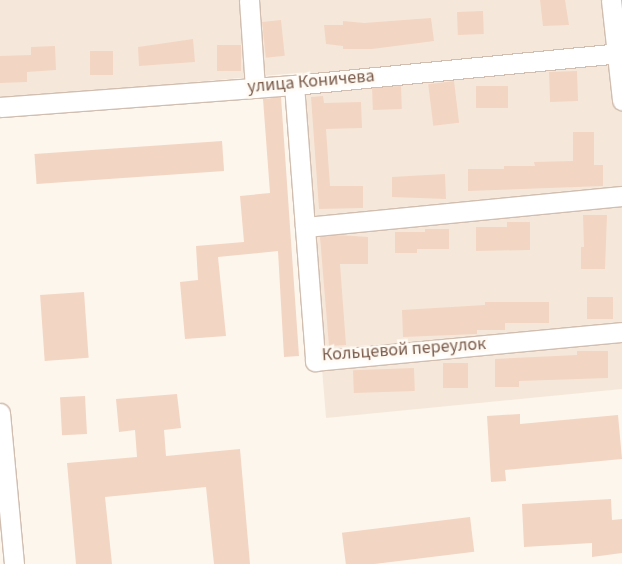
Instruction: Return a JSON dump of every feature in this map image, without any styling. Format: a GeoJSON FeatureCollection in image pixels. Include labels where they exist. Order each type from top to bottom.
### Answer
{"type":"FeatureCollection","features":[{"type":"Feature","properties":{"kind":"street"},"geometry":{"type":"LineString","coordinates":[[249,0],[255,88]]}},
{"type":"Feature","properties":{"kind":"street"},"geometry":{"type":"LineString","coordinates":[[611,0],[620,53],[622,100]]}},
{"type":"Feature","properties":{"kind":"street","name":"улица Коничева"},"geometry":{"type":"LineString","coordinates":[[0,107],[294,85],[620,53]]}},
{"type":"Feature","properties":{"kind":"street","name":"Кольцевой переулок"},"geometry":{"type":"LineString","coordinates":[[294,85],[315,361],[622,332]]}},
{"type":"Feature","properties":{"kind":"street"},"geometry":{"type":"LineString","coordinates":[[305,227],[622,196]]}},
{"type":"Feature","properties":{"kind":"street"},"geometry":{"type":"LineString","coordinates":[[0,413],[14,564]]}},
{"type":"Feature","properties":{"kind":"shaded area"},"geometry":{"type":"Polygon","coordinates":[[[0,0],[622,0],[622,389],[326,418],[298,73],[0,99],[0,0]]]}},
{"type":"Feature","properties":{"kind":"building"},"geometry":{"type":"Polygon","coordinates":[[[540,0],[565,0],[569,25],[543,26],[540,0]]]}},
{"type":"Feature","properties":{"kind":"building"},"geometry":{"type":"Polygon","coordinates":[[[483,11],[484,34],[458,35],[457,12],[483,11]]]}},
{"type":"Feature","properties":{"kind":"building"},"geometry":{"type":"Polygon","coordinates":[[[431,18],[434,41],[372,49],[343,49],[343,46],[326,44],[324,25],[343,25],[343,21],[364,23],[431,18]]]}},
{"type":"Feature","properties":{"kind":"building"},"geometry":{"type":"Polygon","coordinates":[[[281,20],[285,56],[266,58],[262,22],[281,20]]]}},
{"type":"Feature","properties":{"kind":"building"},"geometry":{"type":"Polygon","coordinates":[[[193,39],[195,62],[139,66],[138,47],[193,39]]]}},
{"type":"Feature","properties":{"kind":"building"},"geometry":{"type":"Polygon","coordinates":[[[217,45],[241,45],[241,71],[217,71],[217,45]]]}},
{"type":"Feature","properties":{"kind":"building"},"geometry":{"type":"Polygon","coordinates":[[[55,46],[56,70],[27,72],[27,82],[0,83],[0,56],[31,55],[31,47],[55,46]]]}},
{"type":"Feature","properties":{"kind":"building"},"geometry":{"type":"Polygon","coordinates":[[[90,51],[113,51],[113,75],[90,75],[90,51]]]}},
{"type":"Feature","properties":{"kind":"building"},"geometry":{"type":"Polygon","coordinates":[[[577,71],[578,101],[550,102],[549,72],[577,71]]]}},
{"type":"Feature","properties":{"kind":"building"},"geometry":{"type":"Polygon","coordinates":[[[454,81],[459,123],[433,126],[428,84],[454,81]]]}},
{"type":"Feature","properties":{"kind":"building"},"geometry":{"type":"Polygon","coordinates":[[[401,86],[402,109],[373,110],[372,87],[401,86]]]}},
{"type":"Feature","properties":{"kind":"building"},"geometry":{"type":"Polygon","coordinates":[[[476,86],[508,86],[508,108],[476,108],[476,86]]]}},
{"type":"Feature","properties":{"kind":"building"},"geometry":{"type":"Polygon","coordinates":[[[323,96],[324,103],[361,102],[362,128],[326,129],[330,186],[363,186],[363,208],[319,209],[311,97],[323,96]]]}},
{"type":"Feature","properties":{"kind":"building"},"geometry":{"type":"Polygon","coordinates":[[[281,97],[299,356],[284,357],[278,251],[218,257],[226,336],[185,339],[180,282],[198,280],[196,246],[244,242],[240,196],[270,193],[263,99],[281,97]]]}},
{"type":"Feature","properties":{"kind":"building"},"geometry":{"type":"Polygon","coordinates":[[[573,132],[594,132],[594,165],[603,165],[603,186],[468,191],[468,169],[504,169],[504,166],[535,166],[534,162],[573,161],[573,132]]]}},
{"type":"Feature","properties":{"kind":"building"},"geometry":{"type":"Polygon","coordinates":[[[222,141],[224,171],[37,184],[34,154],[222,141]]]}},
{"type":"Feature","properties":{"kind":"building"},"geometry":{"type":"Polygon","coordinates":[[[445,174],[446,199],[392,197],[392,177],[445,174]]]}},
{"type":"Feature","properties":{"kind":"building"},"geometry":{"type":"Polygon","coordinates":[[[583,215],[607,215],[605,269],[581,269],[581,247],[584,247],[583,215]]]}},
{"type":"Feature","properties":{"kind":"building"},"geometry":{"type":"Polygon","coordinates":[[[507,222],[530,222],[530,250],[476,251],[476,227],[507,227],[507,222]]]}},
{"type":"Feature","properties":{"kind":"building"},"geometry":{"type":"Polygon","coordinates":[[[425,229],[449,229],[449,249],[417,249],[417,253],[395,253],[395,232],[425,232],[425,229]]]}},
{"type":"Feature","properties":{"kind":"building"},"geometry":{"type":"Polygon","coordinates":[[[338,235],[368,237],[368,264],[340,264],[346,345],[329,346],[320,237],[338,235]]]}},
{"type":"Feature","properties":{"kind":"building"},"geometry":{"type":"Polygon","coordinates":[[[84,292],[89,358],[45,361],[40,295],[84,292]]]}},
{"type":"Feature","properties":{"kind":"building"},"geometry":{"type":"Polygon","coordinates":[[[587,297],[613,297],[613,319],[587,319],[587,297]]]}},
{"type":"Feature","properties":{"kind":"building"},"geometry":{"type":"Polygon","coordinates":[[[485,302],[549,302],[549,323],[505,323],[505,330],[477,330],[477,334],[403,337],[402,310],[485,305],[485,302]]]}},
{"type":"Feature","properties":{"kind":"building"},"geometry":{"type":"Polygon","coordinates":[[[577,351],[608,351],[608,378],[519,381],[519,387],[495,387],[495,359],[577,355],[577,351]]]}},
{"type":"Feature","properties":{"kind":"building"},"geometry":{"type":"Polygon","coordinates":[[[443,363],[468,363],[468,388],[443,388],[443,363]]]}},
{"type":"Feature","properties":{"kind":"building"},"geometry":{"type":"Polygon","coordinates":[[[414,368],[415,391],[354,393],[353,370],[414,368]]]}},
{"type":"Feature","properties":{"kind":"building"},"geometry":{"type":"Polygon","coordinates":[[[177,394],[181,428],[164,430],[166,456],[240,449],[250,564],[214,564],[206,487],[105,497],[112,564],[76,564],[67,463],[137,457],[135,430],[119,432],[116,399],[177,394]]]}},
{"type":"Feature","properties":{"kind":"building"},"geometry":{"type":"Polygon","coordinates":[[[85,396],[87,434],[62,435],[60,397],[85,396]]]}},
{"type":"Feature","properties":{"kind":"building"},"geometry":{"type":"Polygon","coordinates":[[[520,414],[520,424],[618,415],[622,459],[505,470],[506,481],[491,482],[487,416],[520,414]]]}},
{"type":"Feature","properties":{"kind":"building"},"geometry":{"type":"Polygon","coordinates":[[[611,499],[612,520],[622,519],[622,553],[592,557],[592,543],[524,547],[522,504],[611,499]]]}},
{"type":"Feature","properties":{"kind":"building"},"geometry":{"type":"Polygon","coordinates":[[[470,517],[474,552],[374,564],[346,564],[342,533],[470,517]]]}}]}
